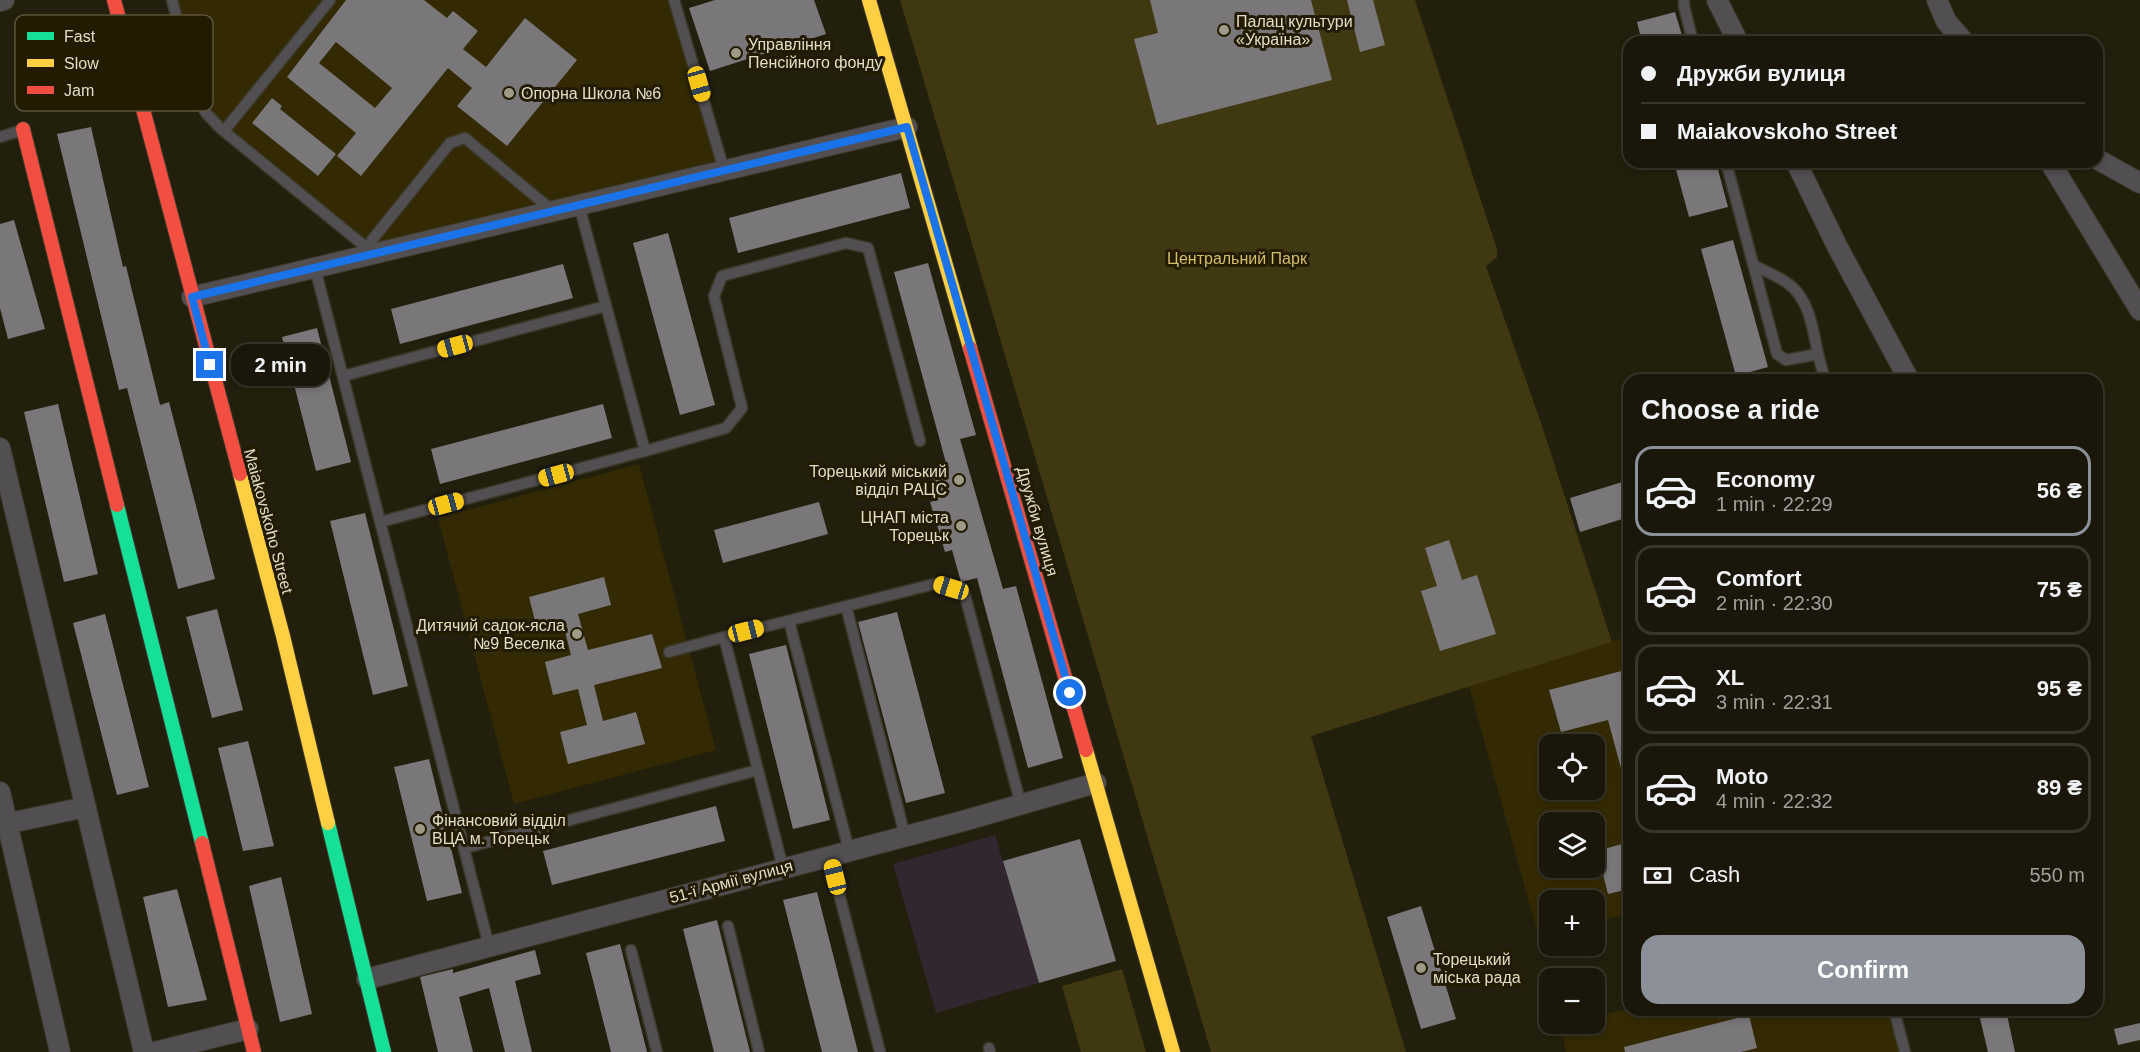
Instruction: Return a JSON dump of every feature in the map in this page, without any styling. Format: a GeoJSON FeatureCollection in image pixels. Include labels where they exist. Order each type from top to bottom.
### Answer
{"type":"FeatureCollection","features":[{"type":"Feature","properties":{"kind":"street","name":"Maiakovskoho Street"},"geometry":{"type":"LineString","coordinates":[[114,0],[118,15]]}},
{"type":"Feature","properties":{"kind":"street","name":"Дружби вулиця"},"geometry":{"type":"LineString","coordinates":[[869,0],[1173,1052]]}},
{"type":"Feature","properties":{"kind":"street"},"geometry":{"type":"LineString","coordinates":[[1717,0],[1735,36]]}},
{"type":"Feature","properties":{"kind":"street"},"geometry":{"type":"LineString","coordinates":[[1937,0],[1946,21],[1959,36]]}},
{"type":"Feature","properties":{"kind":"street","name":"Maiakovskoho Street"},"geometry":{"type":"LineString","coordinates":[[143,111],[283,636],[384,1052]]}},
{"type":"Feature","properties":{"kind":"street"},"geometry":{"type":"LineString","coordinates":[[192,297],[315,268],[371,251],[579,205],[907,127]]}},
{"type":"Feature","properties":{"kind":"street"},"geometry":{"type":"LineString","coordinates":[[23,129],[254,1052]]}},
{"type":"Feature","properties":{"kind":"street"},"geometry":{"type":"LineString","coordinates":[[2103,162],[2140,183]]}},
{"type":"Feature","properties":{"kind":"street"},"geometry":{"type":"LineString","coordinates":[[1799,168],[1837,246],[1907,374]]}},
{"type":"Feature","properties":{"kind":"street"},"geometry":{"type":"LineString","coordinates":[[2054,168],[2140,310]]}},
{"type":"Feature","properties":{"kind":"street"},"geometry":{"type":"LineString","coordinates":[[0,448],[144,1052]]}},
{"type":"Feature","properties":{"kind":"street","name":"51-ї Армії вулиця"},"geometry":{"type":"LineString","coordinates":[[367,979],[1096,783]]}},
{"type":"Feature","properties":{"kind":"street"},"geometry":{"type":"LineString","coordinates":[[0,792],[4,824],[60,1052]]}},
{"type":"Feature","properties":{"kind":"street"},"geometry":{"type":"LineString","coordinates":[[4,824],[86,807]]}},
{"type":"Feature","properties":{"kind":"street"},"geometry":{"type":"LineString","coordinates":[[155,1052],[248,1029]]}},
{"type":"Feature","properties":{"kind":"lane"},"geometry":{"type":"LineString","coordinates":[[172,0],[176,15]]}},
{"type":"Feature","properties":{"kind":"lane"},"geometry":{"type":"LineString","coordinates":[[224,131],[330,0]]}},
{"type":"Feature","properties":{"kind":"lane"},"geometry":{"type":"LineString","coordinates":[[674,0],[724,170]]}},
{"type":"Feature","properties":{"kind":"lane"},"geometry":{"type":"LineString","coordinates":[[1684,0],[1692,36]]}},
{"type":"Feature","properties":{"kind":"lane"},"geometry":{"type":"LineString","coordinates":[[205,111],[224,131],[371,251]]}},
{"type":"Feature","properties":{"kind":"lane"},"geometry":{"type":"LineString","coordinates":[[0,137],[23,129]]}},
{"type":"Feature","properties":{"kind":"lane"},"geometry":{"type":"LineString","coordinates":[[371,251],[372,240],[450,143],[465,138],[553,211]]}},
{"type":"Feature","properties":{"kind":"lane"},"geometry":{"type":"LineString","coordinates":[[1728,168],[1777,354],[1786,360],[1818,354]]}},
{"type":"Feature","properties":{"kind":"lane"},"geometry":{"type":"LineString","coordinates":[[579,205],[645,451]]}},
{"type":"Feature","properties":{"kind":"lane"},"geometry":{"type":"LineString","coordinates":[[380,522],[726,428],[742,408],[714,296],[722,276],[846,243],[868,248],[920,441]]}},
{"type":"Feature","properties":{"kind":"lane"},"geometry":{"type":"LineString","coordinates":[[1753,265],[1790,285],[1802,298],[1823,374]]}},
{"type":"Feature","properties":{"kind":"lane"},"geometry":{"type":"LineString","coordinates":[[315,268],[465,848],[494,945]]}},
{"type":"Feature","properties":{"kind":"lane"},"geometry":{"type":"LineString","coordinates":[[343,376],[606,306]]}},
{"type":"Feature","properties":{"kind":"lane"},"geometry":{"type":"LineString","coordinates":[[669,652],[938,583],[964,592],[1021,805]]}},
{"type":"Feature","properties":{"kind":"lane"},"geometry":{"type":"LineString","coordinates":[[846,606],[905,836]]}},
{"type":"Feature","properties":{"kind":"lane"},"geometry":{"type":"LineString","coordinates":[[789,621],[849,850]]}},
{"type":"Feature","properties":{"kind":"lane"},"geometry":{"type":"LineString","coordinates":[[724,637],[783,868]]}},
{"type":"Feature","properties":{"kind":"lane"},"geometry":{"type":"LineString","coordinates":[[465,848],[758,770]]}},
{"type":"Feature","properties":{"kind":"lane"},"geometry":{"type":"LineString","coordinates":[[829,855],[880,1052]]}},
{"type":"Feature","properties":{"kind":"lane"},"geometry":{"type":"LineString","coordinates":[[728,926],[759,1052]]}},
{"type":"Feature","properties":{"kind":"lane"},"geometry":{"type":"LineString","coordinates":[[631,950],[657,1052]]}},
{"type":"Feature","properties":{"kind":"lane"},"geometry":{"type":"LineString","coordinates":[[1896,1016],[1905,1052]]}},
{"type":"Feature","properties":{"kind":"shaded area"},"geometry":{"type":"Polygon","coordinates":[[[172,0],[674,0],[724,170],[370,247],[206,113],[205,111],[213,111],[213,15],[177,15],[172,0]]]}},
{"type":"Feature","properties":{"kind":"shaded area","name":"Дитячий садок-ясла №9 Веселка"},"geometry":{"type":"Polygon","coordinates":[[[639,464],[716,750],[514,804],[438,518],[639,464]]]}},
{"type":"Feature","properties":{"kind":"shaded area"},"geometry":{"type":"Polygon","coordinates":[[[1623,638],[1623,915],[1605,920],[1605,890],[1539,890],[1539,938],[1469,686],[1623,638]]]}},
{"type":"Feature","properties":{"kind":"shaded area"},"geometry":{"type":"Polygon","coordinates":[[[995,835],[1039,983],[936,1013],[893,864],[995,835]]]}},
{"type":"Feature","properties":{"kind":"shaded area"},"geometry":{"type":"Polygon","coordinates":[[[1623,1010],[1623,1016],[1892,1016],[1903,1052],[1566,1052],[1562,1034],[1605,1034],[1605,1014],[1623,1010]]]}},
{"type":"Feature","properties":{"kind":"green space","name":"Центральний Парк"},"geometry":{"type":"Polygon","coordinates":[[[900,0],[1415,0],[1497,249],[1497,257],[1486,266],[1542,426],[1612,642],[1311,736],[1406,1052],[1211,1052],[900,0]]]}},
{"type":"Feature","properties":{"kind":"green space"},"geometry":{"type":"Polygon","coordinates":[[[1122,969],[1146,1052],[1081,1052],[1062,986],[1122,969]]]}},
{"type":"Feature","properties":{"kind":"building","name":"Опорна Школа №6"},"geometry":{"type":"Polygon","coordinates":[[[346,0],[424,0],[447,18],[453,11],[478,31],[463,49],[486,67],[525,18],[577,60],[507,146],[457,106],[472,88],[448,68],[361,176],[337,156],[356,133],[287,77],[346,0]],[[336,42],[319,63],[375,108],[392,88],[336,42]]]}},
{"type":"Feature","properties":{"kind":"building","name":"Управління Пенсійного фонду"},"geometry":{"type":"Polygon","coordinates":[[[715,0],[814,0],[826,34],[710,71],[689,8],[715,0]]]}},
{"type":"Feature","properties":{"kind":"building"},"geometry":{"type":"Polygon","coordinates":[[[1150,0],[1311,0],[1332,80],[1157,125],[1134,39],[1158,33],[1150,0]]]}},
{"type":"Feature","properties":{"kind":"building"},"geometry":{"type":"Polygon","coordinates":[[[1347,0],[1373,0],[1385,45],[1360,52],[1347,0]]]}},
{"type":"Feature","properties":{"kind":"building"},"geometry":{"type":"Polygon","coordinates":[[[1675,12],[1682,36],[1640,36],[1637,22],[1675,12]]]}},
{"type":"Feature","properties":{"kind":"building"},"geometry":{"type":"Polygon","coordinates":[[[272,98],[282,106],[280,109],[336,154],[318,176],[252,123],[272,98]]]}},
{"type":"Feature","properties":{"kind":"building"},"geometry":{"type":"Polygon","coordinates":[[[91,127],[123,267],[126,266],[160,405],[169,402],[215,579],[178,589],[127,388],[119,390],[57,134],[91,127]]]}},
{"type":"Feature","properties":{"kind":"building"},"geometry":{"type":"Polygon","coordinates":[[[1676,168],[1718,168],[1728,207],[1689,217],[1676,168]]]}},
{"type":"Feature","properties":{"kind":"building"},"geometry":{"type":"Polygon","coordinates":[[[901,173],[910,208],[738,253],[729,218],[901,173]]]}},
{"type":"Feature","properties":{"kind":"building"},"geometry":{"type":"Polygon","coordinates":[[[14,220],[45,329],[8,339],[0,308],[0,224],[14,220]]]}},
{"type":"Feature","properties":{"kind":"building"},"geometry":{"type":"Polygon","coordinates":[[[668,233],[715,405],[680,415],[633,243],[668,233]]]}},
{"type":"Feature","properties":{"kind":"building"},"geometry":{"type":"Polygon","coordinates":[[[1733,240],[1768,367],[1735,374],[1701,249],[1733,240]]]}},
{"type":"Feature","properties":{"kind":"building"},"geometry":{"type":"Polygon","coordinates":[[[928,263],[976,435],[960,439],[1003,589],[1016,586],[1063,758],[1028,768],[977,578],[961,582],[952,550],[945,552],[930,502],[938,500],[929,467],[946,463],[894,272],[928,263]]]}},
{"type":"Feature","properties":{"kind":"building"},"geometry":{"type":"Polygon","coordinates":[[[563,264],[573,298],[400,344],[391,309],[563,264]]]}},
{"type":"Feature","properties":{"kind":"building"},"geometry":{"type":"Polygon","coordinates":[[[317,328],[351,462],[316,471],[282,337],[317,328]]]}},
{"type":"Feature","properties":{"kind":"building"},"geometry":{"type":"Polygon","coordinates":[[[58,404],[98,574],[64,582],[24,412],[58,404]]]}},
{"type":"Feature","properties":{"kind":"building"},"geometry":{"type":"Polygon","coordinates":[[[603,404],[612,438],[440,484],[431,449],[603,404]]]}},
{"type":"Feature","properties":{"kind":"building"},"geometry":{"type":"Polygon","coordinates":[[[1623,482],[1623,519],[1580,532],[1570,498],[1623,482]]]}},
{"type":"Feature","properties":{"kind":"building"},"geometry":{"type":"Polygon","coordinates":[[[819,502],[828,534],[723,563],[714,530],[819,502]]]}},
{"type":"Feature","properties":{"kind":"building"},"geometry":{"type":"Polygon","coordinates":[[[365,513],[408,686],[373,695],[330,521],[365,513]]]}},
{"type":"Feature","properties":{"kind":"building"},"geometry":{"type":"Polygon","coordinates":[[[1449,540],[1462,580],[1477,575],[1496,634],[1440,651],[1421,591],[1437,586],[1425,548],[1449,540]]]}},
{"type":"Feature","properties":{"kind":"building"},"geometry":{"type":"Polygon","coordinates":[[[604,577],[611,605],[578,614],[588,650],[652,634],[662,668],[594,685],[603,721],[636,712],[645,744],[568,764],[560,732],[587,725],[578,689],[553,695],[545,662],[571,655],[562,619],[536,625],[529,597],[604,577]]]}},
{"type":"Feature","properties":{"kind":"building"},"geometry":{"type":"Polygon","coordinates":[[[217,609],[243,710],[212,718],[186,617],[217,609]]]}},
{"type":"Feature","properties":{"kind":"building"},"geometry":{"type":"Polygon","coordinates":[[[897,612],[945,793],[906,803],[858,622],[897,612]]]}},
{"type":"Feature","properties":{"kind":"building"},"geometry":{"type":"Polygon","coordinates":[[[105,614],[149,787],[117,795],[73,623],[105,614]]]}},
{"type":"Feature","properties":{"kind":"building"},"geometry":{"type":"Polygon","coordinates":[[[786,645],[830,820],[793,829],[749,654],[786,645]]]}},
{"type":"Feature","properties":{"kind":"building"},"geometry":{"type":"Polygon","coordinates":[[[1623,671],[1623,776],[1608,720],[1561,732],[1549,690],[1623,671]]]}},
{"type":"Feature","properties":{"kind":"building"},"geometry":{"type":"Polygon","coordinates":[[[248,741],[274,846],[243,851],[218,748],[248,741]]]}},
{"type":"Feature","properties":{"kind":"building"},"geometry":{"type":"Polygon","coordinates":[[[429,759],[462,893],[427,901],[394,767],[429,759]]]}},
{"type":"Feature","properties":{"kind":"building"},"geometry":{"type":"Polygon","coordinates":[[[716,806],[725,841],[552,885],[543,851],[716,806]]]}},
{"type":"Feature","properties":{"kind":"building"},"geometry":{"type":"Polygon","coordinates":[[[1080,839],[1116,961],[1039,983],[1003,861],[1080,839]]]}},
{"type":"Feature","properties":{"kind":"building"},"geometry":{"type":"Polygon","coordinates":[[[1623,844],[1623,890],[1608,894],[1604,878],[1605,849],[1623,844]]]}},
{"type":"Feature","properties":{"kind":"building"},"geometry":{"type":"Polygon","coordinates":[[[281,877],[312,1014],[280,1022],[249,886],[281,877]]]}},
{"type":"Feature","properties":{"kind":"building"},"geometry":{"type":"Polygon","coordinates":[[[177,889],[207,1000],[168,1007],[143,897],[177,889]]]}},
{"type":"Feature","properties":{"kind":"building"},"geometry":{"type":"Polygon","coordinates":[[[817,892],[858,1052],[822,1052],[783,900],[817,892]]]}},
{"type":"Feature","properties":{"kind":"building","name":"Торецький міська рада"},"geometry":{"type":"Polygon","coordinates":[[[1421,906],[1456,1019],[1421,1029],[1387,917],[1421,906]]]}},
{"type":"Feature","properties":{"kind":"building"},"geometry":{"type":"Polygon","coordinates":[[[717,920],[750,1052],[714,1052],[683,929],[717,920]]]}},
{"type":"Feature","properties":{"kind":"building"},"geometry":{"type":"Polygon","coordinates":[[[620,944],[647,1052],[611,1052],[586,953],[620,944]]]}},
{"type":"Feature","properties":{"kind":"building"},"geometry":{"type":"Polygon","coordinates":[[[535,950],[541,974],[515,981],[532,1052],[505,1052],[489,988],[459,997],[473,1052],[438,1052],[420,977],[453,969],[453,973],[535,950]]]}},
{"type":"Feature","properties":{"kind":"building"},"geometry":{"type":"Polygon","coordinates":[[[1749,1016],[1757,1048],[1741,1052],[1625,1052],[1624,1047],[1749,1016]]]}},
{"type":"Feature","properties":{"kind":"building"},"geometry":{"type":"Polygon","coordinates":[[[1979,1016],[2007,1016],[2015,1052],[1988,1052],[1979,1016]]]}},
{"type":"Feature","properties":{"kind":"building"},"geometry":{"type":"Polygon","coordinates":[[[2140,1023],[2140,1040],[2118,1045],[2114,1029],[2140,1023]]]}},
{"type":"Feature","properties":{"kind":"traffic: fast"},"geometry":{"type":"LineString","coordinates":[[117,505],[202,843]]}},
{"type":"Feature","properties":{"kind":"traffic: fast"},"geometry":{"type":"LineString","coordinates":[[328,823],[384,1052]]}},
{"type":"Feature","properties":{"kind":"traffic: slow"},"geometry":{"type":"LineString","coordinates":[[869,0],[970,348]]}},
{"type":"Feature","properties":{"kind":"traffic: slow"},"geometry":{"type":"LineString","coordinates":[[240,474],[283,636],[328,823]]}},
{"type":"Feature","properties":{"kind":"traffic: slow"},"geometry":{"type":"LineString","coordinates":[[1086,750],[1173,1052]]}},
{"type":"Feature","properties":{"kind":"traffic: jam"},"geometry":{"type":"LineString","coordinates":[[114,0],[118,15]]}},
{"type":"Feature","properties":{"kind":"traffic: jam"},"geometry":{"type":"LineString","coordinates":[[144,111],[240,474]]}},
{"type":"Feature","properties":{"kind":"traffic: jam"},"geometry":{"type":"LineString","coordinates":[[23,129],[117,505]]}},
{"type":"Feature","properties":{"kind":"traffic: jam"},"geometry":{"type":"LineString","coordinates":[[970,348],[1086,750]]}},
{"type":"Feature","properties":{"kind":"traffic: jam"},"geometry":{"type":"LineString","coordinates":[[202,843],[254,1052]]}},
{"type":"Feature","properties":{"kind":"place","name":"Палац культури «Україна»"},"geometry":{"type":"Point","coordinates":[1224,30]}},
{"type":"Feature","properties":{"kind":"place","name":"Управління Пенсійного фонду"},"geometry":{"type":"Point","coordinates":[736,53]}},
{"type":"Feature","properties":{"kind":"place","name":"Опорна Школа №6"},"geometry":{"type":"Point","coordinates":[509,93]}},
{"type":"Feature","properties":{"kind":"place","name":"Торецький міський відділ РАЦС"},"geometry":{"type":"Point","coordinates":[959,480]}},
{"type":"Feature","properties":{"kind":"place","name":"ЦНАП міста Торецьк"},"geometry":{"type":"Point","coordinates":[961,526]}},
{"type":"Feature","properties":{"kind":"place","name":"Дитячий садок-ясла №9 Веселка"},"geometry":{"type":"Point","coordinates":[577,634]}},
{"type":"Feature","properties":{"kind":"place","name":"Фінансовий відділ ВЦА м. Торецьк"},"geometry":{"type":"Point","coordinates":[420,829]}},
{"type":"Feature","properties":{"kind":"place","name":"Торецький міська рада"},"geometry":{"type":"Point","coordinates":[1421,968]}},
{"type":"Feature","properties":{"kind":"route"},"geometry":{"type":"LineString","coordinates":[[210,365],[192,297],[907,127],[1070,693]]}}]}
